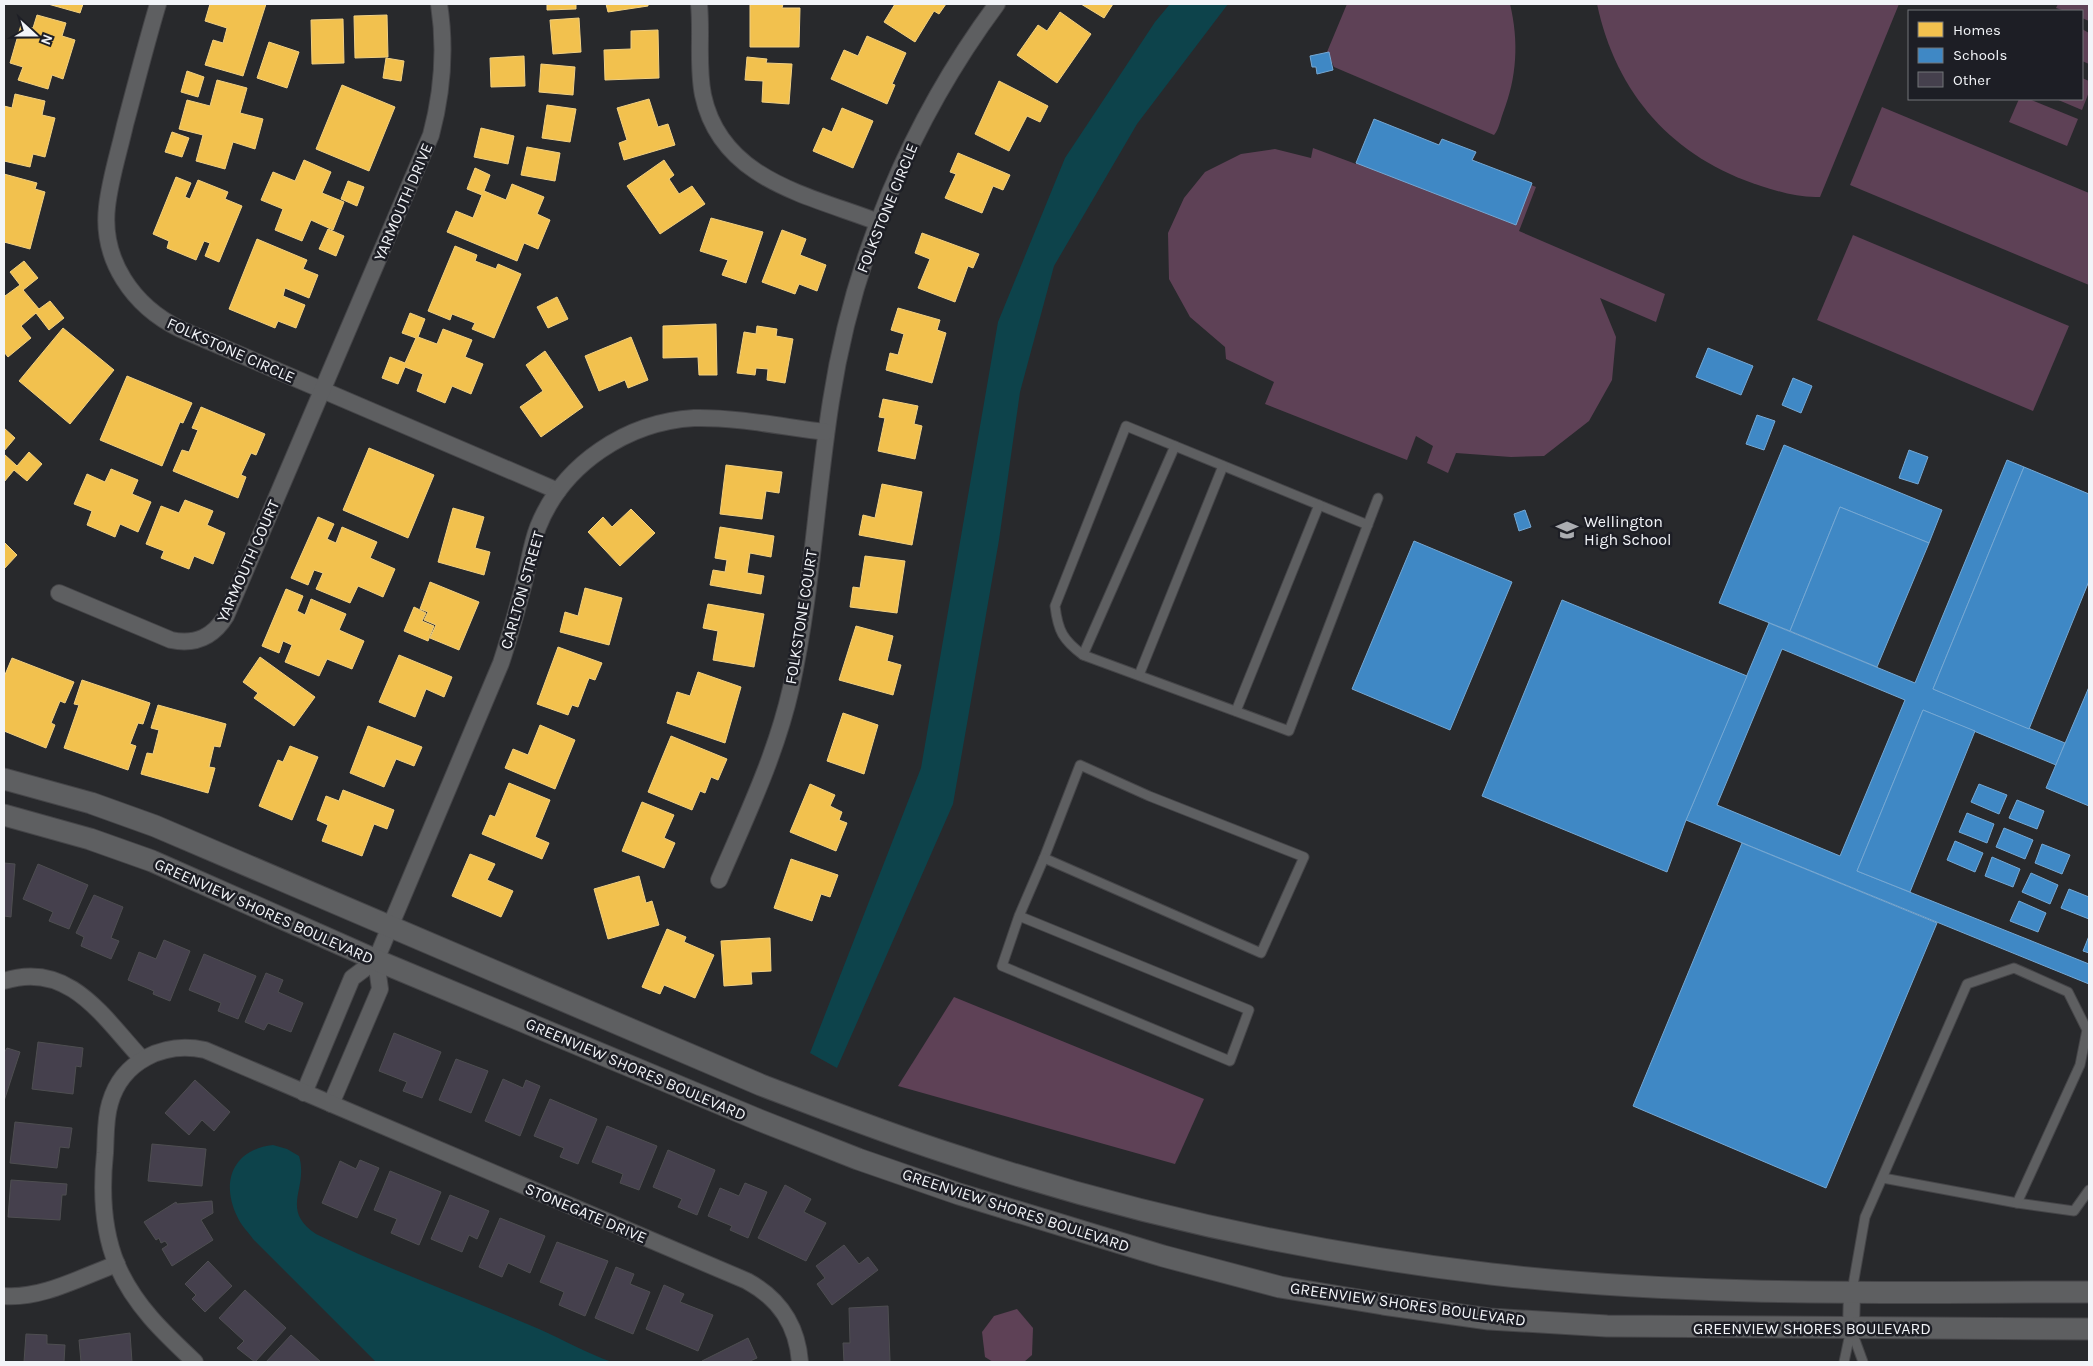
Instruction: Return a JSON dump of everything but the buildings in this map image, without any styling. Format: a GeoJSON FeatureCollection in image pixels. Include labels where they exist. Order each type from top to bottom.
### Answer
{"type":"FeatureCollection","features":[{"type":"Feature","properties":{"kind":"street","name":"FOLKSTONE CIRCLE"},"geometry":{"type":"LineString","coordinates":[[158,4],[143,54],[107,206],[108,234],[114,261],[136,297],[168,323],[558,491]]}},
{"type":"Feature","properties":{"kind":"street","name":"YARMOUTH DRIVE"},"geometry":{"type":"LineString","coordinates":[[323,390],[431,135],[439,107],[444,70],[443,33],[439,4]]}},
{"type":"Feature","properties":{"kind":"street"},"geometry":{"type":"LineString","coordinates":[[699,4],[703,93],[711,120],[725,144],[744,164],[767,180],[878,222]]}},
{"type":"Feature","properties":{"kind":"street","name":"FOLKSTONE CIRCLE"},"geometry":{"type":"LineString","coordinates":[[826,432],[843,339],[858,280],[878,222],[916,135],[945,82],[997,4]]}},
{"type":"Feature","properties":{"kind":"street","name":"YARMOUTH COURT"},"geometry":{"type":"LineString","coordinates":[[59,593],[171,640],[184,643],[198,641],[210,636],[226,616],[323,390]]}},
{"type":"Feature","properties":{"kind":"street","name":"CARLTON STREET"},"geometry":{"type":"LineString","coordinates":[[376,960],[501,663],[512,630],[538,527],[558,491],[575,471],[595,454],[618,439],[642,428],[668,421],[695,418],[826,432]]}},
{"type":"Feature","properties":{"kind":"street","name":"FOLKSTONE COURT"},"geometry":{"type":"LineString","coordinates":[[719,880],[758,791],[776,741],[790,690],[801,639],[826,432]]}},
{"type":"Feature","properties":{"kind":"street","name":"GREENVIEW SHORES BOULEVARD"},"geometry":{"type":"LineString","coordinates":[[4,779],[91,803],[155,826],[391,925],[762,1085],[860,1123],[961,1158],[1044,1183],[1165,1215],[1282,1241],[1386,1259],[1491,1274],[1620,1285],[1747,1291],[2089,1292]]}},
{"type":"Feature","properties":{"kind":"street","name":"GREENVIEW SHORES BOULEVARD"},"geometry":{"type":"LineString","coordinates":[[4,815],[90,839],[152,861],[376,960],[858,1159],[959,1194],[1163,1256],[1280,1287],[1489,1319],[1607,1326],[2089,1329]]}},
{"type":"Feature","properties":{"kind":"street"},"geometry":{"type":"LineString","coordinates":[[304,1093],[352,978],[376,960],[380,989],[331,1104]]}},
{"type":"Feature","properties":{"kind":"street"},"geometry":{"type":"LineString","coordinates":[[4,981],[28,976],[41,976],[66,984],[87,1000],[142,1059]]}},
{"type":"Feature","properties":{"kind":"street","name":"STONEGATE DRIVE"},"geometry":{"type":"LineString","coordinates":[[195,1362],[147,1314],[128,1286],[117,1264],[108,1236],[103,1208],[102,1180],[107,1117],[114,1092],[120,1081],[142,1059],[166,1049],[192,1047],[205,1050],[759,1288],[771,1297],[789,1319],[799,1346],[800,1362]]}},
{"type":"Feature","properties":{"kind":"street"},"geometry":{"type":"LineString","coordinates":[[4,1296],[28,1296],[117,1264]]}},
{"type":"Feature","properties":{"kind":"street"},"geometry":{"type":"LineString","coordinates":[[1851,1328],[1852,1292]]}},
{"type":"Feature","properties":{"kind":"lane"},"geometry":{"type":"LineString","coordinates":[[1368,525],[1126,426],[1055,606],[1058,624],[1067,643],[1083,655],[1289,731],[1368,525],[1378,498]]}},
{"type":"Feature","properties":{"kind":"lane"},"geometry":{"type":"LineString","coordinates":[[1083,655],[1175,446]]}},
{"type":"Feature","properties":{"kind":"lane"},"geometry":{"type":"LineString","coordinates":[[1138,675],[1223,466]]}},
{"type":"Feature","properties":{"kind":"lane"},"geometry":{"type":"LineString","coordinates":[[1236,711],[1319,505]]}},
{"type":"Feature","properties":{"kind":"lane"},"geometry":{"type":"LineString","coordinates":[[1019,916],[1249,1010],[1230,1061],[1002,966],[1019,916],[1080,766],[1149,796],[1304,857],[1262,953],[1044,858]]}},
{"type":"Feature","properties":{"kind":"lane"},"geometry":{"type":"LineString","coordinates":[[1852,1292],[1865,1217],[1967,984],[2014,968],[2068,992],[2087,1030],[2080,1065],[2017,1203]]}},
{"type":"Feature","properties":{"kind":"lane"},"geometry":{"type":"LineString","coordinates":[[1883,1178],[2017,1203],[2074,1211],[2089,1190]]}},
{"type":"Feature","properties":{"kind":"lane"},"geometry":{"type":"LineString","coordinates":[[1844,1362],[1851,1328]]}},
{"type":"Feature","properties":{"kind":"lane"},"geometry":{"type":"LineString","coordinates":[[1851,1328],[1863,1362]]}},
{"type":"Feature","properties":{"kind":"shaded area"},"geometry":{"type":"Polygon","coordinates":[[[1347,4],[1510,4],[1515,32],[1514,73],[1508,100],[1494,135],[1334,67],[1327,52],[1347,4]]]}},
{"type":"Feature","properties":{"kind":"shaded area"},"geometry":{"type":"Polygon","coordinates":[[[1597,4],[1899,4],[1820,197],[1813,197],[1798,196],[1775,190],[1729,174],[1675,140],[1653,118],[1634,94],[1618,66],[1606,37],[1597,4]]]}},
{"type":"Feature","properties":{"kind":"shaded area"},"geometry":{"type":"Polygon","coordinates":[[[2058,4],[2089,4],[2089,21],[2083,18],[2083,10],[2062,10],[2056,8],[2058,4]]]}},
{"type":"Feature","properties":{"kind":"shaded area"},"geometry":{"type":"Polygon","coordinates":[[[2083,30],[2089,33],[2089,64],[2083,61],[2083,30]]]}},
{"type":"Feature","properties":{"kind":"shaded area"},"geometry":{"type":"Polygon","coordinates":[[[2083,78],[2089,81],[2089,92],[2082,110],[2058,100],[2083,100],[2083,78]]]}},
{"type":"Feature","properties":{"kind":"shaded area"},"geometry":{"type":"Polygon","coordinates":[[[2019,100],[2031,100],[2078,119],[2067,146],[2009,122],[2019,100]]]}},
{"type":"Feature","properties":{"kind":"shaded area"},"geometry":{"type":"Polygon","coordinates":[[[1882,107],[2089,193],[2089,285],[1850,185],[1882,107]]]}},
{"type":"Feature","properties":{"kind":"shaded area"},"geometry":{"type":"Polygon","coordinates":[[[1375,120],[1536,187],[1519,231],[1665,294],[1656,322],[1600,298],[1616,337],[1612,380],[1589,421],[1544,456],[1511,457],[1456,453],[1448,473],[1427,463],[1433,446],[1416,436],[1407,460],[1265,404],[1274,382],[1226,359],[1225,347],[1190,317],[1169,279],[1168,233],[1184,198],[1205,172],[1241,154],[1275,149],[1311,158],[1313,148],[1356,164],[1375,120]]]}},
{"type":"Feature","properties":{"kind":"shaded area"},"geometry":{"type":"Polygon","coordinates":[[[1853,235],[2069,326],[2033,411],[1817,320],[1853,235]]]}},
{"type":"Feature","properties":{"kind":"shaded area"},"geometry":{"type":"Polygon","coordinates":[[[954,997],[1204,1099],[1175,1164],[898,1086],[954,997]]]}},
{"type":"Feature","properties":{"kind":"shaded area"},"geometry":{"type":"Polygon","coordinates":[[[1017,1309],[1033,1328],[1032,1355],[1024,1362],[993,1362],[985,1357],[982,1332],[994,1316],[1017,1309]]]}},
{"type":"Feature","properties":{"kind":"water"},"geometry":{"type":"Polygon","coordinates":[[[1170,4],[1228,4],[1137,124],[1054,266],[1020,392],[999,540],[953,804],[837,1068],[810,1053],[921,768],[998,322],[1065,158],[1155,22],[1170,4]]]}},
{"type":"Feature","properties":{"kind":"water"},"geometry":{"type":"Polygon","coordinates":[[[273,1145],[287,1149],[299,1156],[301,1179],[297,1207],[299,1216],[305,1225],[316,1234],[371,1260],[539,1329],[584,1351],[612,1362],[376,1362],[253,1239],[238,1219],[230,1191],[234,1169],[240,1160],[249,1153],[273,1145]]]}},
{"type":"Feature","properties":{"kind":"place","name":"Wellington High School"},"geometry":{"type":"Point","coordinates":[1567,530]}}]}
